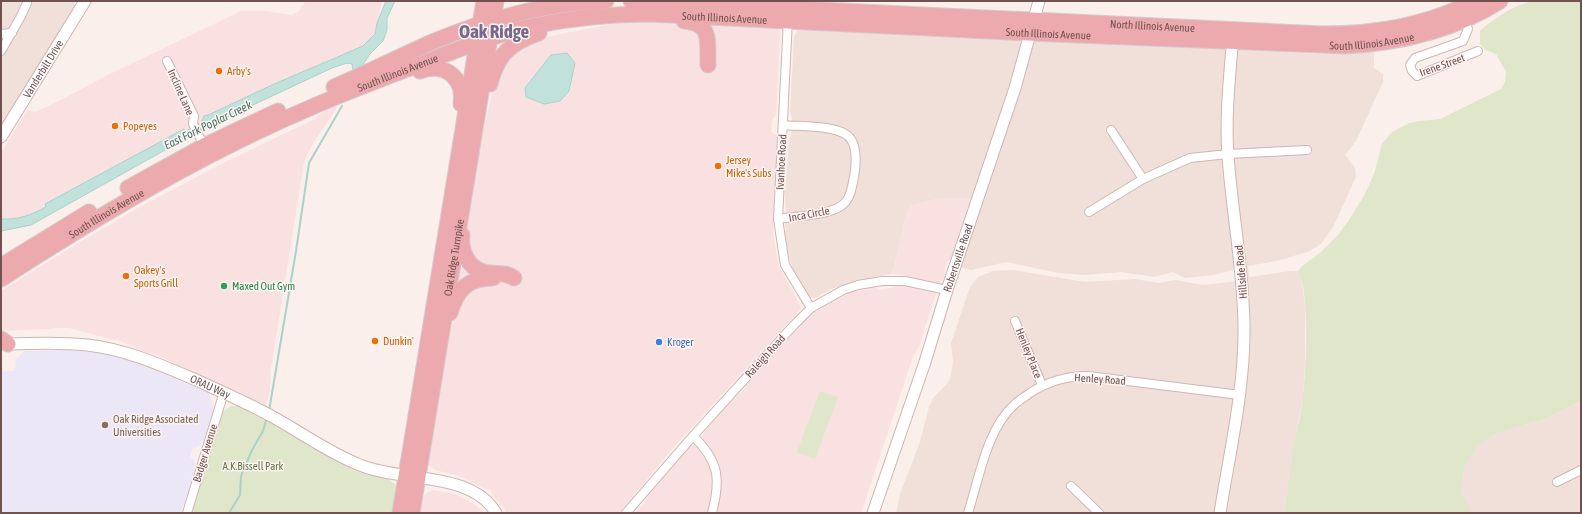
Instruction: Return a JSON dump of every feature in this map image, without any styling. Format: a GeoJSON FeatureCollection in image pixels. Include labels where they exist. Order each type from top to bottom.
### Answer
{"type":"FeatureCollection","features":[{"type":"Feature","properties":{"kind":"highway"},"geometry":{"type":"LineString","coordinates":[[464,30],[471,20],[475,1]]}},
{"type":"Feature","properties":{"kind":"highway","name":"Oak Ridge Turnpike"},"geometry":{"type":"LineString","coordinates":[[412,513],[412,477],[458,156],[486,23],[484,1]]}},
{"type":"Feature","properties":{"kind":"highway","name":"Oak Ridge Turnpike"},"geometry":{"type":"LineString","coordinates":[[486,23],[496,1]]}},
{"type":"Feature","properties":{"kind":"highway"},"geometry":{"type":"LineString","coordinates":[[529,1],[539,1]]}},
{"type":"Feature","properties":{"kind":"highway"},"geometry":{"type":"LineString","coordinates":[[582,1],[587,2]]}},
{"type":"Feature","properties":{"kind":"highway"},"geometry":{"type":"LineString","coordinates":[[486,23],[533,9],[562,4],[606,1]]}},
{"type":"Feature","properties":{"kind":"highway","name":"North Illinois Avenue"},"geometry":{"type":"LineString","coordinates":[[631,1],[788,14],[1233,36],[1376,32],[1440,17],[1462,14],[1476,1]]}},
{"type":"Feature","properties":{"kind":"highway"},"geometry":{"type":"LineString","coordinates":[[1462,14],[1500,1]]}},
{"type":"Feature","properties":{"kind":"highway"},"geometry":{"type":"LineString","coordinates":[[621,14],[655,20],[697,23],[703,27],[706,35],[708,65],[714,27],[720,21],[727,18]]}},
{"type":"Feature","properties":{"kind":"highway","name":"South Illinois Avenue"},"geometry":{"type":"LineString","coordinates":[[4,267],[148,188],[311,107],[483,41],[532,27],[593,16],[621,14],[727,18],[788,14]]}},
{"type":"Feature","properties":{"kind":"highway"},"geometry":{"type":"LineString","coordinates":[[431,392],[443,352],[451,310],[458,294],[467,284],[478,279],[514,278],[508,274],[486,273],[480,271],[471,263],[462,250],[462,238],[467,209],[468,170],[494,69],[506,51],[517,42],[545,31],[575,25],[593,16]]}},
{"type":"Feature","properties":{"kind":"highway","name":"South Illinois Avenue"},"geometry":{"type":"LineString","coordinates":[[4,267],[202,142],[249,124],[433,42],[486,23]]}},
{"type":"Feature","properties":{"kind":"highway","name":"Oak Ridge Turnpike"},"geometry":{"type":"LineString","coordinates":[[400,513],[412,477],[431,392],[468,170],[483,41]]}},
{"type":"Feature","properties":{"kind":"highway"},"geometry":{"type":"LineString","coordinates":[[373,82],[395,80],[428,68],[441,68],[449,73],[460,86],[462,94],[457,127],[458,156]]}},
{"type":"Feature","properties":{"kind":"street","name":"Vanderbilt Drive"},"geometry":{"type":"LineString","coordinates":[[1,137],[85,1]]}},
{"type":"Feature","properties":{"kind":"street","name":"Robertsville Road"},"geometry":{"type":"LineString","coordinates":[[873,513],[925,362],[947,290],[1014,88],[1039,1]]}},
{"type":"Feature","properties":{"kind":"street"},"geometry":{"type":"LineString","coordinates":[[1,51],[27,3]]}},
{"type":"Feature","properties":{"kind":"street","name":"Ivanhoe Road"},"geometry":{"type":"LineString","coordinates":[[788,14],[778,219],[785,266],[811,308]]}},
{"type":"Feature","properties":{"kind":"street","name":"Irene Street"},"geometry":{"type":"LineString","coordinates":[[1462,14],[1468,29],[1463,41],[1415,58],[1410,65],[1412,71],[1417,76],[1478,51]]}},
{"type":"Feature","properties":{"kind":"street"},"geometry":{"type":"LineString","coordinates":[[1,34],[12,33]]}},
{"type":"Feature","properties":{"kind":"street","name":"Hillside Road"},"geometry":{"type":"LineString","coordinates":[[1220,513],[1240,395],[1243,355],[1243,296],[1228,154],[1228,113],[1233,36]]}},
{"type":"Feature","properties":{"kind":"street","name":"Incline Lane"},"geometry":{"type":"LineString","coordinates":[[167,61],[194,116],[193,124],[202,142]]}},
{"type":"Feature","properties":{"kind":"street","name":"Inca Circle"},"geometry":{"type":"LineString","coordinates":[[778,219],[828,212],[842,206],[849,197],[854,176],[855,147],[852,140],[847,135],[833,129],[783,125]]}},
{"type":"Feature","properties":{"kind":"street"},"geometry":{"type":"LineString","coordinates":[[1111,130],[1143,179]]}},
{"type":"Feature","properties":{"kind":"street"},"geometry":{"type":"LineString","coordinates":[[1089,212],[1143,179],[1190,158],[1228,154],[1307,150]]}},
{"type":"Feature","properties":{"kind":"street","name":"Raleigh Road"},"geometry":{"type":"LineString","coordinates":[[626,513],[693,436],[811,308],[843,290],[858,285],[882,281],[905,281],[947,290]]}},
{"type":"Feature","properties":{"kind":"street","name":"Henley Place"},"geometry":{"type":"LineString","coordinates":[[1015,321],[1042,385]]}},
{"type":"Feature","properties":{"kind":"street","name":"ORAU Way"},"geometry":{"type":"LineString","coordinates":[[3,342],[53,342],[87,345],[116,350],[155,363],[224,392],[269,415],[360,466],[412,477]]}},
{"type":"Feature","properties":{"kind":"street","name":"Henley Road"},"geometry":{"type":"LineString","coordinates":[[968,513],[988,446],[997,426],[1014,404],[1042,385],[1060,378],[1088,376],[1240,395]]}},
{"type":"Feature","properties":{"kind":"street","name":"Badger Avenue"},"geometry":{"type":"LineString","coordinates":[[188,513],[224,392]]}},
{"type":"Feature","properties":{"kind":"street"},"geometry":{"type":"LineString","coordinates":[[693,436],[705,447],[715,468],[718,486],[712,513]]}},
{"type":"Feature","properties":{"kind":"street"},"geometry":{"type":"LineString","coordinates":[[1557,482],[1581,470]]}},
{"type":"Feature","properties":{"kind":"street"},"geometry":{"type":"LineString","coordinates":[[412,477],[462,487],[484,499],[492,506],[496,513]]}},
{"type":"Feature","properties":{"kind":"street"},"geometry":{"type":"LineString","coordinates":[[1072,486],[1099,513]]}},
{"type":"Feature","properties":{"kind":"shaded area"},"geometry":{"type":"Polygon","coordinates":[[[1,1],[73,1],[76,7],[1,130],[1,1]]]}},
{"type":"Feature","properties":{"kind":"shaded area"},"geometry":{"type":"Polygon","coordinates":[[[306,1],[382,1],[375,34],[363,46],[354,51],[337,56],[204,116],[202,123],[186,131],[184,130],[45,204],[46,207],[29,216],[13,220],[1,219],[1,153],[27,110],[35,112],[55,103],[106,76],[241,11],[266,11],[292,15],[298,12],[306,1]]]}},
{"type":"Feature","properties":{"kind":"shaded area"},"geometry":{"type":"Polygon","coordinates":[[[626,21],[683,25],[712,24],[718,27],[726,24],[778,27],[780,35],[776,115],[772,120],[771,132],[776,135],[779,142],[773,233],[780,268],[801,307],[673,448],[619,513],[505,513],[505,509],[491,493],[491,490],[460,476],[435,470],[427,463],[437,392],[456,307],[456,291],[477,160],[495,80],[507,56],[541,38],[626,21]]]}},
{"type":"Feature","properties":{"kind":"shaded area"},"geometry":{"type":"Polygon","coordinates":[[[799,28],[1316,54],[1374,52],[1374,68],[1383,74],[1383,82],[1356,141],[1345,155],[1355,168],[1356,177],[1333,227],[1321,244],[1310,251],[1277,261],[1248,266],[1249,277],[1290,271],[1298,271],[1301,276],[1305,307],[1305,362],[1303,396],[1291,461],[1284,513],[896,513],[900,494],[920,442],[929,407],[934,397],[948,383],[951,375],[953,362],[951,343],[970,287],[978,277],[993,271],[1013,270],[1085,282],[1135,279],[1158,283],[1175,280],[1203,285],[1238,281],[1237,269],[1214,275],[1185,278],[1173,272],[1154,277],[1121,272],[1085,275],[1058,273],[1006,262],[971,270],[960,267],[982,202],[967,199],[936,199],[911,206],[906,215],[891,274],[853,281],[829,290],[816,298],[809,297],[795,274],[788,255],[785,237],[785,195],[789,140],[791,136],[792,118],[790,114],[794,37],[799,28]]]}},
{"type":"Feature","properties":{"kind":"shaded area"},"geometry":{"type":"Polygon","coordinates":[[[335,105],[335,111],[313,143],[304,162],[271,368],[270,390],[266,408],[262,403],[245,396],[244,394],[171,364],[170,361],[152,353],[149,354],[118,340],[69,328],[1,331],[1,291],[138,208],[227,161],[315,119],[329,107],[335,105]]]}},
{"type":"Feature","properties":{"kind":"shaded area"},"geometry":{"type":"Polygon","coordinates":[[[936,199],[971,199],[952,258],[947,262],[944,270],[946,277],[940,282],[919,346],[912,359],[861,513],[636,513],[645,502],[648,495],[686,450],[695,445],[703,437],[704,431],[735,396],[740,394],[746,385],[809,316],[823,306],[849,293],[874,287],[880,290],[894,286],[901,286],[904,275],[891,274],[906,215],[911,206],[936,199]]]}},
{"type":"Feature","properties":{"kind":"shaded area","name":"Oak Ridge Associated Universities"},"geometry":{"type":"Polygon","coordinates":[[[72,350],[120,356],[209,393],[213,410],[204,440],[198,447],[193,448],[190,456],[194,460],[196,468],[181,513],[1,513],[1,372],[15,370],[16,360],[24,351],[72,350]]]}},
{"type":"Feature","properties":{"kind":"shaded area"},"geometry":{"type":"Polygon","coordinates":[[[1581,401],[1581,513],[1471,512],[1461,493],[1464,468],[1476,448],[1492,435],[1547,418],[1581,401]]]}},
{"type":"Feature","properties":{"kind":"shaded area"},"geometry":{"type":"Polygon","coordinates":[[[434,490],[455,494],[475,505],[485,513],[420,513],[423,497],[428,492],[434,490]]]}},
{"type":"Feature","properties":{"kind":"green space"},"geometry":{"type":"Polygon","coordinates":[[[1533,1],[1581,1],[1581,401],[1547,418],[1492,435],[1476,448],[1464,468],[1461,493],[1472,513],[1284,513],[1292,453],[1302,404],[1305,368],[1306,312],[1302,281],[1298,271],[1321,252],[1338,235],[1351,217],[1365,194],[1374,174],[1382,144],[1390,134],[1410,123],[1440,119],[1501,89],[1505,82],[1506,72],[1496,54],[1485,50],[1480,44],[1480,31],[1505,13],[1518,6],[1533,1]]]}},
{"type":"Feature","properties":{"kind":"green space"},"geometry":{"type":"Polygon","coordinates":[[[820,391],[838,397],[815,459],[797,452],[820,391]]]}},
{"type":"Feature","properties":{"kind":"green space","name":"A.K.Bissell Park"},"geometry":{"type":"Polygon","coordinates":[[[231,406],[238,406],[264,418],[352,469],[367,475],[388,479],[395,484],[399,493],[396,513],[191,513],[219,417],[231,406]]]}},
{"type":"Feature","properties":{"kind":"water","name":"East Fork Poplar Creek"},"geometry":{"type":"Polygon","coordinates":[[[386,1],[395,1],[387,18],[387,30],[383,41],[370,54],[362,66],[353,70],[352,64],[347,63],[332,68],[208,126],[31,225],[1,231],[1,219],[19,218],[30,215],[46,207],[45,204],[184,129],[186,131],[201,123],[204,116],[363,46],[375,34],[377,23],[386,1]]]}},
{"type":"Feature","properties":{"kind":"water"},"geometry":{"type":"Polygon","coordinates":[[[567,53],[575,63],[569,91],[560,101],[544,104],[526,97],[525,88],[551,55],[567,53]]]}},
{"type":"Feature","properties":{"kind":"waterway"},"geometry":{"type":"LineString","coordinates":[[269,411],[309,163],[342,106]]}},
{"type":"Feature","properties":{"kind":"waterway"},"geometry":{"type":"LineString","coordinates":[[229,513],[240,495],[241,476],[252,450],[263,431],[267,417]]}},
{"type":"Feature","properties":{"kind":"place","name":"Arby's"},"geometry":{"type":"Point","coordinates":[219,71]}},
{"type":"Feature","properties":{"kind":"place","name":"Popeyes"},"geometry":{"type":"Point","coordinates":[115,126]}},
{"type":"Feature","properties":{"kind":"place","name":"Jersey Mike's Subs"},"geometry":{"type":"Point","coordinates":[718,166]}},
{"type":"Feature","properties":{"kind":"place","name":"Oakey's Sports Grill"},"geometry":{"type":"Point","coordinates":[126,276]}},
{"type":"Feature","properties":{"kind":"place","name":"Maxed Out Gym"},"geometry":{"type":"Point","coordinates":[224,286]}},
{"type":"Feature","properties":{"kind":"place","name":"Dunkin'"},"geometry":{"type":"Point","coordinates":[375,341]}},
{"type":"Feature","properties":{"kind":"place","name":"Kroger"},"geometry":{"type":"Point","coordinates":[659,342]}},
{"type":"Feature","properties":{"kind":"place","name":"Oak Ridge Associated Universities"},"geometry":{"type":"Point","coordinates":[105,425]}},
{"type":"Feature","properties":{"kind":"district","name":"Oak Ridge"},"geometry":{"type":"Point","coordinates":[494,31]}}]}
